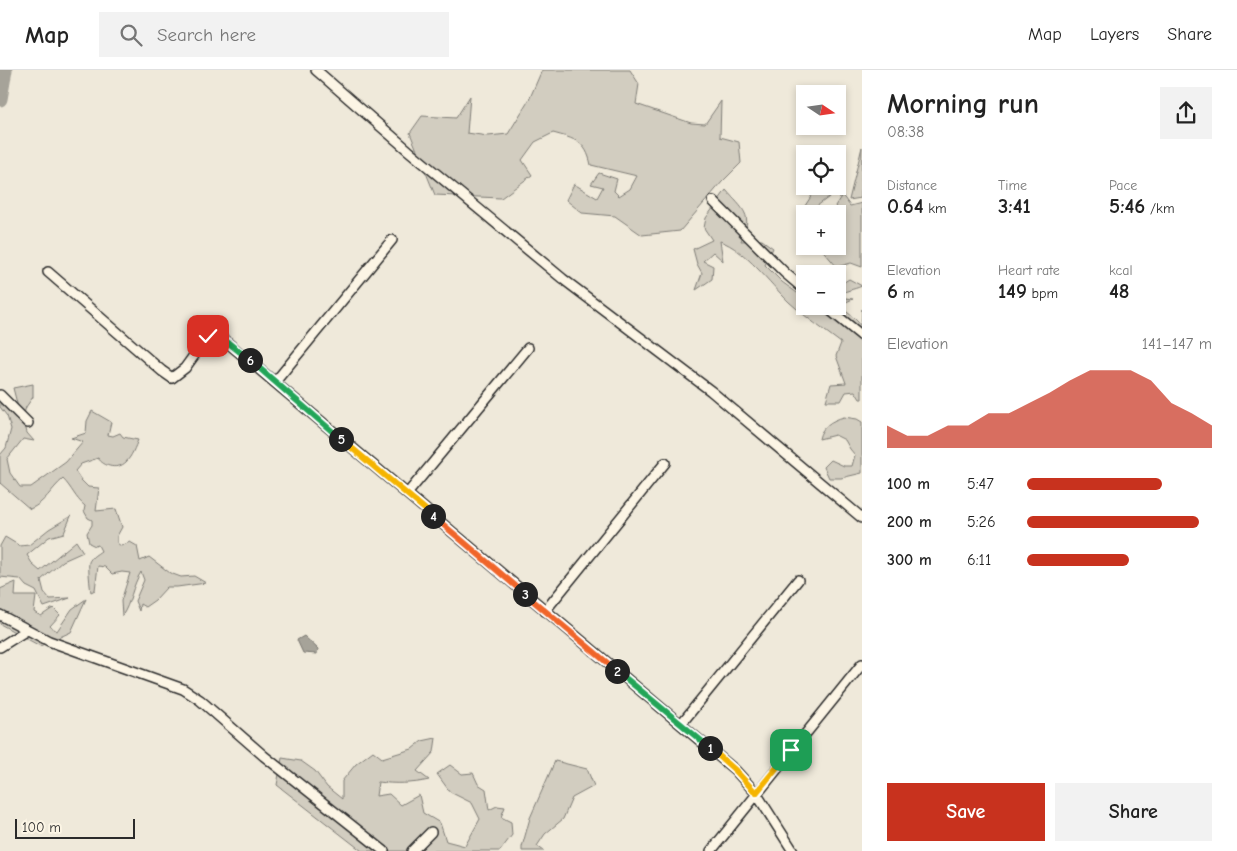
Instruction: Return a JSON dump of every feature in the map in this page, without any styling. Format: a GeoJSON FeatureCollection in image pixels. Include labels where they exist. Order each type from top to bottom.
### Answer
{"type":"FeatureCollection","features":[{"type":"Feature","properties":{"kind":"street"},"geometry":{"type":"LineString","coordinates":[[316,70],[409,151],[562,279],[711,391],[862,518]]}},
{"type":"Feature","properties":{"kind":"street"},"geometry":{"type":"LineString","coordinates":[[713,201],[796,282]]}},
{"type":"Feature","properties":{"kind":"street"},"geometry":{"type":"LineString","coordinates":[[275,382],[392,240]]}},
{"type":"Feature","properties":{"kind":"street"},"geometry":{"type":"LineString","coordinates":[[48,272],[172,378],[184,368],[208,336],[216,333],[735,770],[756,793],[793,851]]}},
{"type":"Feature","properties":{"kind":"street"},"geometry":{"type":"LineString","coordinates":[[836,315],[862,336]]}},
{"type":"Feature","properties":{"kind":"street"},"geometry":{"type":"LineString","coordinates":[[407,494],[528,348]]}},
{"type":"Feature","properties":{"kind":"street"},"geometry":{"type":"LineString","coordinates":[[0,394],[28,424]]}},
{"type":"Feature","properties":{"kind":"street"},"geometry":{"type":"LineString","coordinates":[[545,611],[665,463]]}},
{"type":"Feature","properties":{"kind":"street"},"geometry":{"type":"LineString","coordinates":[[681,724],[798,580]]}},
{"type":"Feature","properties":{"kind":"street"},"geometry":{"type":"LineString","coordinates":[[0,615],[49,642],[183,689],[200,700],[264,756],[384,851]]}},
{"type":"Feature","properties":{"kind":"street"},"geometry":{"type":"LineString","coordinates":[[0,647],[27,630]]}},
{"type":"Feature","properties":{"kind":"street"},"geometry":{"type":"LineString","coordinates":[[711,851],[862,664]]}},
{"type":"Feature","properties":{"kind":"street"},"geometry":{"type":"LineString","coordinates":[[412,851],[431,832]]}},
{"type":"Feature","properties":{"kind":"shaded area"},"geometry":{"type":"Polygon","coordinates":[[[542,70],[630,70],[639,84],[636,104],[691,123],[705,124],[721,101],[720,137],[739,142],[741,163],[680,231],[642,235],[615,216],[582,213],[566,200],[574,184],[597,198],[603,187],[591,184],[599,173],[617,179],[614,191],[619,196],[630,189],[637,176],[591,165],[583,146],[573,139],[553,133],[535,142],[522,160],[532,175],[501,198],[435,195],[410,133],[422,116],[456,118],[470,96],[467,133],[488,136],[508,134],[529,100],[542,70]]]}},
{"type":"Feature","properties":{"kind":"shaded area"},"geometry":{"type":"Polygon","coordinates":[[[862,147],[861,198],[849,200],[862,147]]]}},
{"type":"Feature","properties":{"kind":"shaded area"},"geometry":{"type":"Polygon","coordinates":[[[726,190],[745,213],[747,224],[741,241],[762,240],[773,248],[765,265],[782,282],[796,292],[796,309],[748,259],[730,245],[720,241],[723,261],[713,252],[703,261],[713,266],[712,279],[696,290],[702,273],[697,264],[693,249],[712,240],[704,228],[706,218],[726,190]]]}},
{"type":"Feature","properties":{"kind":"shaded area"},"geometry":{"type":"Polygon","coordinates":[[[812,195],[832,195],[818,205],[806,205],[812,195]]]}},
{"type":"Feature","properties":{"kind":"shaded area"},"geometry":{"type":"Polygon","coordinates":[[[842,195],[850,206],[862,203],[862,267],[851,263],[835,265],[827,255],[846,255],[846,205],[836,205],[842,195]]]}},
{"type":"Feature","properties":{"kind":"shaded area"},"geometry":{"type":"Polygon","coordinates":[[[849,279],[862,286],[846,291],[846,281],[849,279]]]}},
{"type":"Feature","properties":{"kind":"shaded area"},"geometry":{"type":"Polygon","coordinates":[[[862,309],[862,399],[860,399],[855,391],[846,392],[841,401],[826,401],[831,384],[846,383],[836,356],[841,343],[804,315],[846,315],[846,311],[861,326],[862,309]]]}},
{"type":"Feature","properties":{"kind":"shaded area"},"geometry":{"type":"Polygon","coordinates":[[[33,384],[33,397],[26,407],[23,417],[27,433],[34,441],[23,439],[7,459],[10,473],[20,487],[31,487],[66,462],[83,442],[71,438],[86,433],[87,421],[92,411],[111,422],[108,435],[113,436],[120,433],[123,437],[138,440],[130,457],[119,466],[115,467],[104,464],[98,458],[81,464],[75,471],[88,487],[99,488],[96,511],[116,509],[122,527],[117,536],[117,543],[121,546],[130,542],[137,546],[140,561],[149,557],[170,573],[181,577],[194,576],[206,583],[167,587],[155,600],[145,607],[140,604],[139,611],[135,601],[144,580],[141,572],[128,606],[122,616],[121,601],[130,573],[112,574],[105,567],[98,566],[95,590],[91,592],[89,562],[101,551],[98,545],[95,546],[89,543],[87,533],[92,525],[92,520],[88,518],[84,511],[85,506],[66,482],[63,479],[44,500],[30,509],[0,483],[0,455],[6,448],[11,429],[7,416],[0,407],[0,397],[20,415],[13,388],[33,384]]]}},
{"type":"Feature","properties":{"kind":"shaded area"},"geometry":{"type":"Polygon","coordinates":[[[844,417],[857,419],[862,422],[862,473],[841,478],[829,478],[824,467],[831,460],[844,466],[852,466],[855,455],[845,440],[835,435],[819,439],[822,431],[828,425],[844,417]]]}},
{"type":"Feature","properties":{"kind":"shaded area"},"geometry":{"type":"Polygon","coordinates":[[[71,516],[64,533],[49,537],[27,555],[33,565],[40,571],[76,541],[83,552],[63,561],[41,580],[44,592],[50,599],[70,598],[44,607],[36,591],[26,586],[20,579],[0,577],[0,546],[5,537],[20,546],[29,545],[49,529],[71,516]]]}},
{"type":"Feature","properties":{"kind":"shaded area"},"geometry":{"type":"Polygon","coordinates":[[[16,582],[15,596],[36,596],[34,612],[41,616],[53,608],[60,615],[50,626],[57,631],[72,609],[86,599],[71,632],[40,646],[0,624],[0,589],[16,582]]]}},
{"type":"Feature","properties":{"kind":"shaded area"},"geometry":{"type":"Polygon","coordinates":[[[304,636],[318,649],[317,654],[303,653],[297,640],[304,636]]]}},
{"type":"Feature","properties":{"kind":"shaded area"},"geometry":{"type":"Polygon","coordinates":[[[436,738],[434,752],[417,771],[429,780],[404,783],[378,782],[376,796],[389,794],[401,805],[419,795],[423,813],[440,823],[446,841],[465,846],[480,819],[472,803],[450,792],[437,774],[450,765],[462,774],[473,773],[478,784],[486,789],[489,810],[497,806],[505,807],[501,817],[511,822],[512,835],[500,851],[362,851],[277,785],[282,758],[301,761],[315,771],[327,787],[342,799],[342,781],[356,764],[373,751],[382,758],[412,749],[422,741],[436,738]]]}},
{"type":"Feature","properties":{"kind":"shaded area"},"geometry":{"type":"Polygon","coordinates":[[[555,761],[587,769],[594,786],[572,798],[563,819],[545,834],[537,846],[544,851],[522,851],[530,818],[555,761]]]}},
{"type":"Feature","properties":{"kind":"waterway"},"geometry":{"type":"LineString","coordinates":[[0,99],[5,70]]}},
{"type":"Feature","properties":{"kind":"route"},"geometry":{"type":"LineString","coordinates":[[208,336],[216,333],[238,350],[312,415],[719,756],[756,793],[791,750]]}}]}
